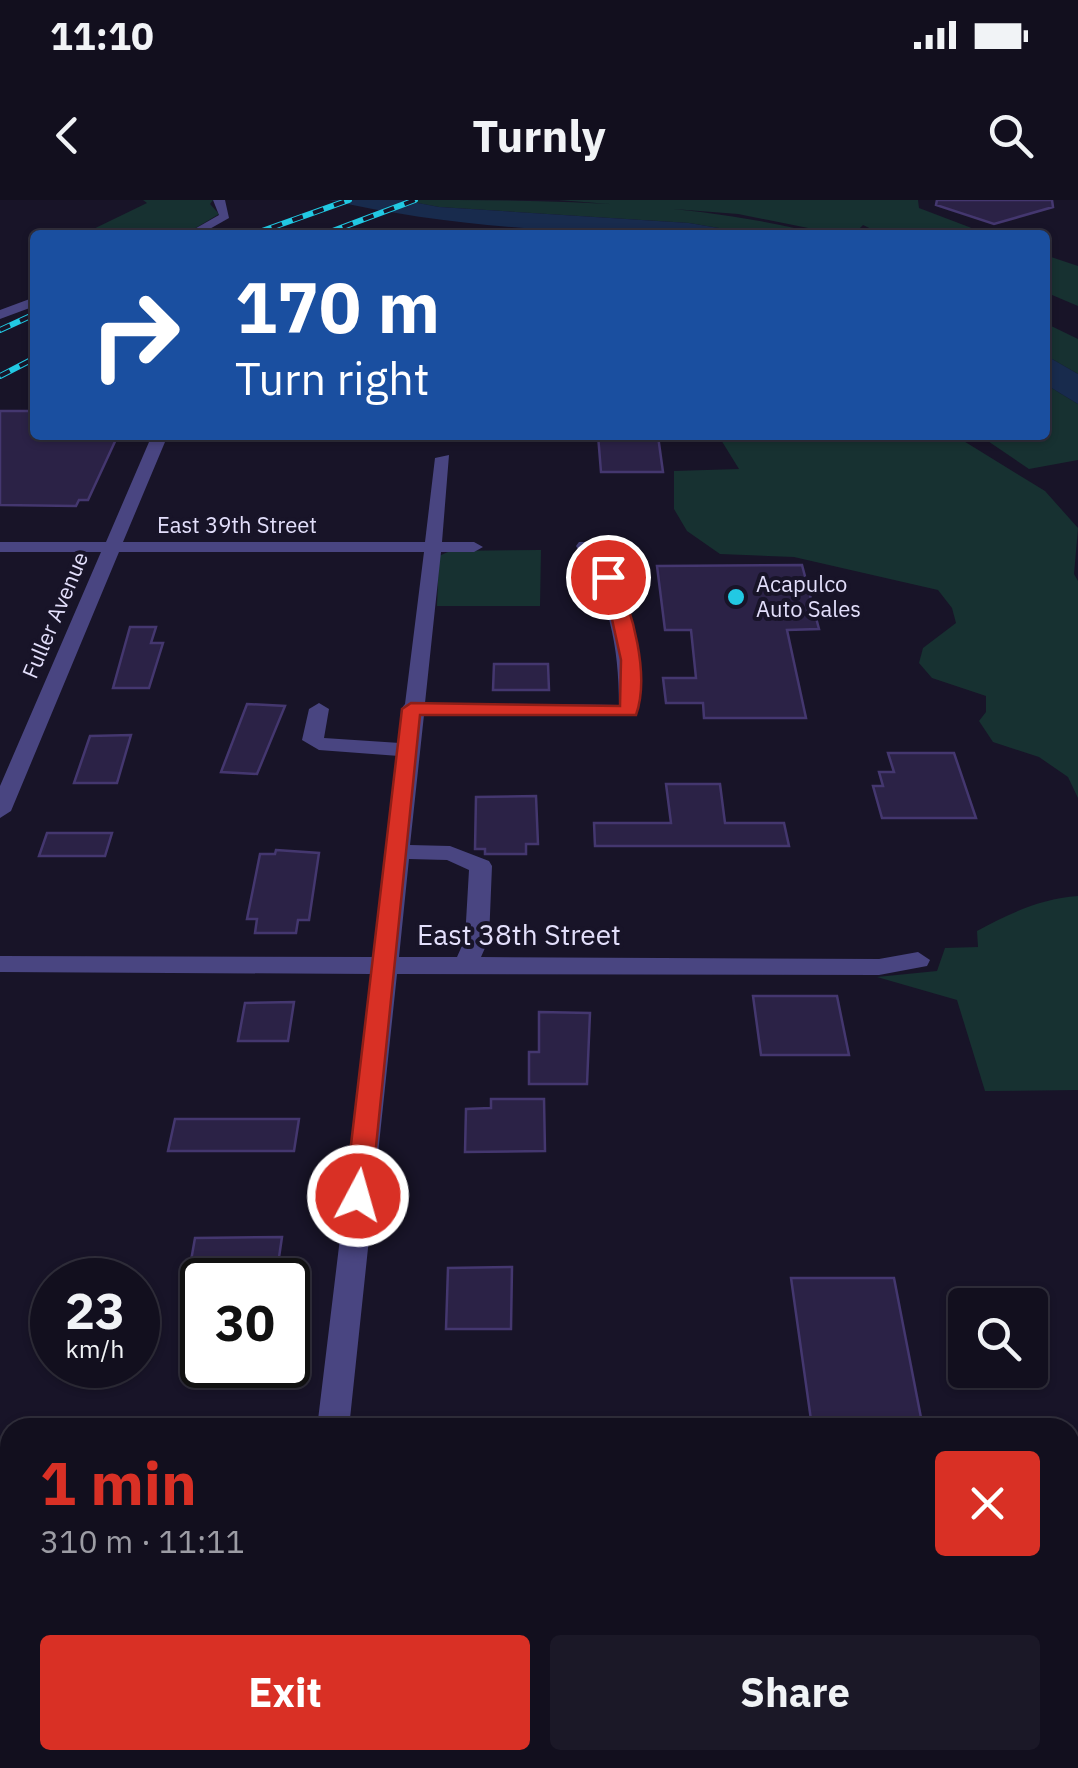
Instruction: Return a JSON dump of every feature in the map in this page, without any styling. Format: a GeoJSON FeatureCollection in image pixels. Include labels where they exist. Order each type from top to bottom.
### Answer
{"type":"FeatureCollection","features":[{"type":"Feature","properties":{"kind":"street"},"geometry":{"type":"LineString","coordinates":[[199,230],[225,216],[219,200]]}},
{"type":"Feature","properties":{"kind":"street"},"geometry":{"type":"LineString","coordinates":[[0,315],[30,303]]}},
{"type":"Feature","properties":{"kind":"street","name":"Fuller Avenue"},"geometry":{"type":"LineString","coordinates":[[0,811],[157,442]]}},
{"type":"Feature","properties":{"kind":"street"},"geometry":{"type":"LineString","coordinates":[[334,1418],[411,709],[443,458]]}},
{"type":"Feature","properties":{"kind":"street"},"geometry":{"type":"LineString","coordinates":[[411,709],[629,711],[630,660],[620,608],[608,577],[585,546]]}},
{"type":"Feature","properties":{"kind":"street","name":"East 39th Street"},"geometry":{"type":"LineString","coordinates":[[0,547],[474,547]]}},
{"type":"Feature","properties":{"kind":"street"},"geometry":{"type":"LineString","coordinates":[[319,709],[312,740],[319,744],[407,750]]}},
{"type":"Feature","properties":{"kind":"street"},"geometry":{"type":"LineString","coordinates":[[396,852],[450,853],[481,866],[478,939],[466,964]]}},
{"type":"Feature","properties":{"kind":"street","name":"East 38th Street"},"geometry":{"type":"LineString","coordinates":[[0,964],[879,967],[918,960]]}},
{"type":"Feature","properties":{"kind":"green space"},"geometry":{"type":"Polygon","coordinates":[[[143,200],[213,200],[210,204],[219,214],[192,230],[91,230],[147,203],[143,200]]]}},
{"type":"Feature","properties":{"kind":"green space"},"geometry":{"type":"Polygon","coordinates":[[[402,200],[614,204],[721,215],[803,230],[730,230],[689,223],[439,207],[402,200]]]}},
{"type":"Feature","properties":{"kind":"green space"},"geometry":{"type":"Polygon","coordinates":[[[558,200],[918,200],[919,208],[977,230],[874,230],[863,225],[858,230],[818,230],[738,214],[558,200]]]}},
{"type":"Feature","properties":{"kind":"green space"},"geometry":{"type":"Polygon","coordinates":[[[1050,257],[1078,266],[1078,306],[1050,294],[1050,257]]]}},
{"type":"Feature","properties":{"kind":"green space"},"geometry":{"type":"Polygon","coordinates":[[[1050,325],[1078,339],[1078,374],[1050,358],[1050,325]]]}},
{"type":"Feature","properties":{"kind":"green space"},"geometry":{"type":"Polygon","coordinates":[[[1050,387],[1078,404],[1078,460],[1029,469],[986,440],[1050,440],[1050,387]]]}},
{"type":"Feature","properties":{"kind":"green space"},"geometry":{"type":"Polygon","coordinates":[[[721,440],[962,440],[1045,491],[1078,528],[1074,574],[1078,581],[1078,798],[1068,777],[1039,757],[993,742],[979,721],[986,712],[986,696],[932,678],[919,663],[923,648],[956,623],[952,608],[938,590],[794,557],[720,554],[687,531],[674,509],[674,471],[739,469],[721,440]]]}},
{"type":"Feature","properties":{"kind":"green space"},"geometry":{"type":"Polygon","coordinates":[[[541,550],[540,606],[437,606],[439,556],[450,551],[541,550]]]}},
{"type":"Feature","properties":{"kind":"green space"},"geometry":{"type":"Polygon","coordinates":[[[1078,896],[1078,1090],[985,1091],[957,1000],[877,977],[937,971],[945,948],[978,947],[977,931],[989,924],[1038,904],[1078,896]]]}},
{"type":"Feature","properties":{"kind":"water"},"geometry":{"type":"Polygon","coordinates":[[[329,200],[402,200],[439,207],[689,223],[730,230],[544,230],[382,211],[329,200]]]}},
{"type":"Feature","properties":{"kind":"water"},"geometry":{"type":"Polygon","coordinates":[[[1050,358],[1078,374],[1078,404],[1050,387],[1050,358]]]}},
{"type":"Feature","properties":{"kind":"building"},"geometry":{"type":"Polygon","coordinates":[[[937,200],[1052,200],[1053,207],[994,224],[936,205],[937,200]]]}},
{"type":"Feature","properties":{"kind":"building"},"geometry":{"type":"Polygon","coordinates":[[[0,411],[30,411],[30,440],[116,440],[88,500],[79,500],[76,506],[0,505],[0,411]]]}},
{"type":"Feature","properties":{"kind":"building"},"geometry":{"type":"Polygon","coordinates":[[[598,440],[659,440],[663,472],[601,472],[598,440]]]}},
{"type":"Feature","properties":{"kind":"building"},"geometry":{"type":"Polygon","coordinates":[[[802,565],[819,629],[787,630],[806,718],[704,718],[703,703],[666,703],[663,678],[696,678],[691,630],[665,630],[657,566],[802,565]]]}},
{"type":"Feature","properties":{"kind":"building"},"geometry":{"type":"Polygon","coordinates":[[[130,627],[156,627],[151,643],[163,643],[149,688],[113,688],[130,627]]]}},
{"type":"Feature","properties":{"kind":"building"},"geometry":{"type":"Polygon","coordinates":[[[494,664],[548,664],[549,690],[493,690],[494,664]]]}},
{"type":"Feature","properties":{"kind":"building"},"geometry":{"type":"Polygon","coordinates":[[[247,704],[285,706],[257,774],[221,772],[247,704]]]}},
{"type":"Feature","properties":{"kind":"building"},"geometry":{"type":"Polygon","coordinates":[[[131,735],[117,783],[74,783],[90,736],[131,735]]]}},
{"type":"Feature","properties":{"kind":"building"},"geometry":{"type":"Polygon","coordinates":[[[888,753],[954,753],[976,818],[882,818],[873,786],[883,786],[879,772],[894,772],[888,753]]]}},
{"type":"Feature","properties":{"kind":"building"},"geometry":{"type":"Polygon","coordinates":[[[666,784],[720,784],[725,823],[784,823],[789,846],[595,846],[594,823],[671,823],[666,784]]]}},
{"type":"Feature","properties":{"kind":"building"},"geometry":{"type":"Polygon","coordinates":[[[536,796],[538,844],[526,844],[526,854],[485,854],[485,849],[475,849],[476,797],[536,796]]]}},
{"type":"Feature","properties":{"kind":"building"},"geometry":{"type":"Polygon","coordinates":[[[47,833],[112,833],[105,856],[39,856],[47,833]]]}},
{"type":"Feature","properties":{"kind":"building"},"geometry":{"type":"Polygon","coordinates":[[[276,850],[319,853],[309,920],[298,920],[296,933],[255,933],[257,919],[247,919],[260,854],[275,854],[276,850]]]}},
{"type":"Feature","properties":{"kind":"building"},"geometry":{"type":"Polygon","coordinates":[[[753,996],[837,996],[849,1055],[761,1055],[753,996]]]}},
{"type":"Feature","properties":{"kind":"building"},"geometry":{"type":"Polygon","coordinates":[[[294,1002],[288,1041],[238,1041],[245,1003],[294,1002]]]}},
{"type":"Feature","properties":{"kind":"building"},"geometry":{"type":"Polygon","coordinates":[[[539,1012],[590,1013],[587,1084],[529,1084],[529,1052],[539,1052],[539,1012]]]}},
{"type":"Feature","properties":{"kind":"building"},"geometry":{"type":"Polygon","coordinates":[[[491,1099],[544,1099],[545,1151],[465,1152],[466,1109],[491,1108],[491,1099]]]}},
{"type":"Feature","properties":{"kind":"building"},"geometry":{"type":"Polygon","coordinates":[[[175,1119],[299,1119],[294,1151],[168,1151],[175,1119]]]}},
{"type":"Feature","properties":{"kind":"building"},"geometry":{"type":"Polygon","coordinates":[[[282,1237],[279,1258],[191,1258],[195,1238],[282,1237]]]}},
{"type":"Feature","properties":{"kind":"building"},"geometry":{"type":"Polygon","coordinates":[[[512,1267],[511,1329],[446,1329],[448,1268],[512,1267]]]}},
{"type":"Feature","properties":{"kind":"building"},"geometry":{"type":"Polygon","coordinates":[[[791,1278],[894,1278],[921,1418],[811,1418],[791,1278]]]}},
{"type":"Feature","properties":{"kind":"railway"},"geometry":{"type":"LineString","coordinates":[[265,230],[349,200]]}},
{"type":"Feature","properties":{"kind":"railway"},"geometry":{"type":"LineString","coordinates":[[335,230],[415,200]]}},
{"type":"Feature","properties":{"kind":"railway"},"geometry":{"type":"LineString","coordinates":[[0,330],[30,316]]}},
{"type":"Feature","properties":{"kind":"railway"},"geometry":{"type":"LineString","coordinates":[[0,376],[30,361]]}},
{"type":"Feature","properties":{"kind":"place","name":"Acapulco Auto Sales"},"geometry":{"type":"Point","coordinates":[736,597]}},
{"type":"Feature","properties":{"kind":"route"},"geometry":{"type":"LineString","coordinates":[[358,1196],[411,709],[629,711],[630,660],[620,608],[608,577]]}}]}
